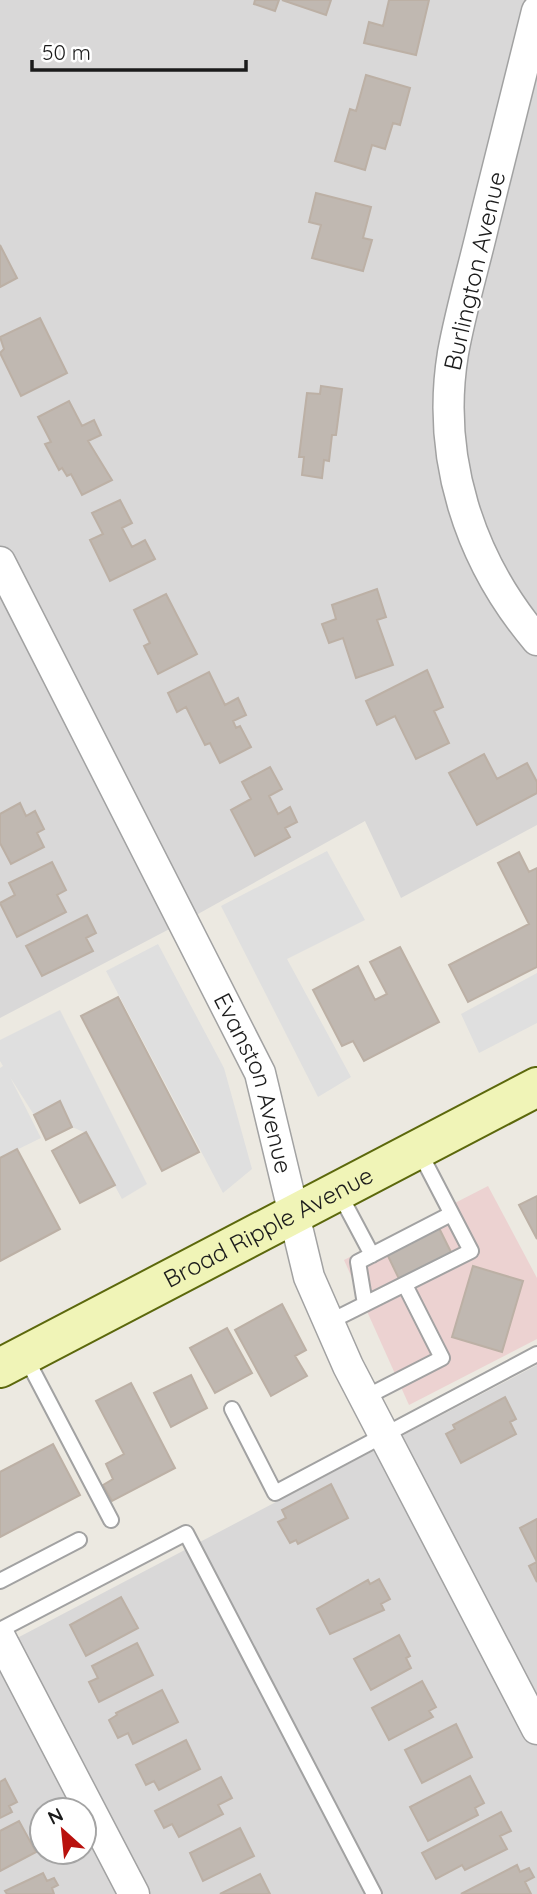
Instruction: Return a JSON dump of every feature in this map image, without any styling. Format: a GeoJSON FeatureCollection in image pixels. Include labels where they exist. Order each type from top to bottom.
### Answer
{"type":"FeatureCollection","features":[{"type":"Feature","properties":{"kind":"street","name":"Burlington Avenue"},"geometry":{"type":"LineString","coordinates":[[537,10],[459,326],[449,405],[455,472],[472,534],[502,593],[537,640]]}},
{"type":"Feature","properties":{"kind":"street","name":"Evanston Avenue"},"geometry":{"type":"LineString","coordinates":[[0,562],[260,1073],[309,1277],[364,1398],[537,1729]]}},
{"type":"Feature","properties":{"kind":"street","name":"Broad Ripple Avenue"},"geometry":{"type":"LineString","coordinates":[[12,1361],[537,1087]]}},
{"type":"Feature","properties":{"kind":"street"},"geometry":{"type":"LineString","coordinates":[[0,1637],[134,1894]]}},
{"type":"Feature","properties":{"kind":"lane"},"geometry":{"type":"LineString","coordinates":[[329,1322],[471,1251],[418,1150]]}},
{"type":"Feature","properties":{"kind":"lane"},"geometry":{"type":"LineString","coordinates":[[338,1191],[372,1255]]}},
{"type":"Feature","properties":{"kind":"lane"},"geometry":{"type":"LineString","coordinates":[[365,1304],[358,1262],[451,1214]]}},
{"type":"Feature","properties":{"kind":"lane"},"geometry":{"type":"LineString","coordinates":[[364,1398],[442,1358],[405,1285]]}},
{"type":"Feature","properties":{"kind":"lane"},"geometry":{"type":"LineString","coordinates":[[232,1409],[275,1493],[537,1354]]}},
{"type":"Feature","properties":{"kind":"lane"},"geometry":{"type":"LineString","coordinates":[[12,1361],[111,1520]]}},
{"type":"Feature","properties":{"kind":"lane"},"geometry":{"type":"LineString","coordinates":[[0,1630],[186,1533],[374,1894]]}},
{"type":"Feature","properties":{"kind":"lane"},"geometry":{"type":"LineString","coordinates":[[0,1581],[79,1540]]}},
{"type":"Feature","properties":{"kind":"shaded area"},"geometry":{"type":"Polygon","coordinates":[[[0,0],[537,0],[537,825],[401,898],[365,821],[198,914],[0,1018],[0,0]]]}},
{"type":"Feature","properties":{"kind":"shaded area"},"geometry":{"type":"Polygon","coordinates":[[[327,851],[365,920],[287,959],[351,1077],[318,1097],[221,906],[327,851]]]}},
{"type":"Feature","properties":{"kind":"shaded area"},"geometry":{"type":"Polygon","coordinates":[[[158,944],[224,1068],[252,1169],[223,1193],[106,971],[158,944]]]}},
{"type":"Feature","properties":{"kind":"shaded area"},"geometry":{"type":"Polygon","coordinates":[[[537,973],[537,1023],[479,1053],[461,1014],[537,973]]]}},
{"type":"Feature","properties":{"kind":"shaded area"},"geometry":{"type":"Polygon","coordinates":[[[60,1010],[147,1184],[122,1199],[86,1133],[72,1127],[60,1102],[34,1115],[10,1077],[41,1138],[0,1158],[0,1068],[3,1066],[0,1061],[0,1040],[60,1010]]]}},
{"type":"Feature","properties":{"kind":"shaded area"},"geometry":{"type":"Polygon","coordinates":[[[488,1186],[537,1278],[537,1339],[409,1405],[344,1260],[488,1186]]]}},
{"type":"Feature","properties":{"kind":"shaded area"},"geometry":{"type":"Polygon","coordinates":[[[537,1365],[537,1894],[0,1894],[0,1647],[537,1365]]]}},
{"type":"Feature","properties":{"kind":"building"},"geometry":{"type":"Polygon","coordinates":[[[255,0],[279,0],[275,11],[254,4],[255,0]]]}},
{"type":"Feature","properties":{"kind":"building"},"geometry":{"type":"Polygon","coordinates":[[[282,0],[331,0],[326,15],[282,0]]]}},
{"type":"Feature","properties":{"kind":"building"},"geometry":{"type":"Polygon","coordinates":[[[389,0],[429,0],[416,55],[364,43],[369,22],[383,26],[389,0]]]}},
{"type":"Feature","properties":{"kind":"building"},"geometry":{"type":"Polygon","coordinates":[[[366,75],[410,88],[400,125],[393,123],[385,149],[372,145],[365,170],[335,161],[350,109],[356,111],[366,75]]]}},
{"type":"Feature","properties":{"kind":"building"},"geometry":{"type":"Polygon","coordinates":[[[316,193],[371,207],[363,238],[372,240],[363,271],[312,258],[321,225],[309,222],[316,193]]]}},
{"type":"Feature","properties":{"kind":"building"},"geometry":{"type":"Polygon","coordinates":[[[0,245],[17,278],[0,287],[0,245]]]}},
{"type":"Feature","properties":{"kind":"building"},"geometry":{"type":"Polygon","coordinates":[[[40,318],[67,373],[21,396],[0,353],[4,349],[0,337],[40,318]]]}},
{"type":"Feature","properties":{"kind":"building"},"geometry":{"type":"Polygon","coordinates":[[[321,386],[342,389],[336,435],[332,435],[329,461],[324,460],[322,478],[302,475],[304,457],[299,457],[307,393],[320,394],[321,386]]]}},
{"type":"Feature","properties":{"kind":"building"},"geometry":{"type":"Polygon","coordinates":[[[69,401],[82,426],[94,420],[101,435],[88,441],[112,480],[82,495],[71,474],[67,476],[62,468],[59,470],[45,444],[51,442],[38,417],[69,401]]]}},
{"type":"Feature","properties":{"kind":"building"},"geometry":{"type":"Polygon","coordinates":[[[120,500],[132,523],[122,528],[132,547],[145,540],[155,559],[110,581],[90,540],[103,534],[92,513],[120,500]]]}},
{"type":"Feature","properties":{"kind":"building"},"geometry":{"type":"Polygon","coordinates":[[[377,589],[386,617],[377,620],[393,665],[356,678],[343,638],[329,643],[322,624],[336,619],[332,605],[377,589]]]}},
{"type":"Feature","properties":{"kind":"building"},"geometry":{"type":"Polygon","coordinates":[[[166,594],[197,654],[158,674],[144,646],[150,643],[134,610],[166,594]]]}},
{"type":"Feature","properties":{"kind":"building"},"geometry":{"type":"Polygon","coordinates":[[[427,670],[443,707],[434,711],[449,743],[416,759],[395,716],[377,725],[366,701],[427,670]]]}},
{"type":"Feature","properties":{"kind":"building"},"geometry":{"type":"Polygon","coordinates":[[[209,672],[225,705],[238,698],[246,715],[233,721],[236,728],[240,726],[251,747],[220,763],[210,743],[205,745],[186,707],[177,712],[168,693],[209,672]]]}},
{"type":"Feature","properties":{"kind":"building"},"geometry":{"type":"Polygon","coordinates":[[[484,754],[497,779],[527,763],[537,782],[537,793],[477,825],[449,773],[484,754]]]}},
{"type":"Feature","properties":{"kind":"building"},"geometry":{"type":"Polygon","coordinates":[[[270,767],[282,789],[269,796],[278,814],[290,807],[297,822],[285,828],[290,837],[255,856],[231,810],[251,799],[242,782],[270,767]]]}},
{"type":"Feature","properties":{"kind":"building"},"geometry":{"type":"Polygon","coordinates":[[[20,803],[26,816],[35,811],[44,829],[37,833],[44,847],[11,864],[0,843],[0,814],[20,803]]]}},
{"type":"Feature","properties":{"kind":"building"},"geometry":{"type":"Polygon","coordinates":[[[519,852],[529,872],[537,868],[537,967],[468,1002],[449,965],[529,924],[498,863],[519,852]]]}},
{"type":"Feature","properties":{"kind":"building"},"geometry":{"type":"Polygon","coordinates":[[[52,862],[66,890],[57,895],[66,912],[17,937],[0,903],[15,895],[9,883],[52,862]]]}},
{"type":"Feature","properties":{"kind":"building"},"geometry":{"type":"Polygon","coordinates":[[[87,915],[96,933],[86,938],[93,951],[42,976],[26,946],[87,915]]]}},
{"type":"Feature","properties":{"kind":"building"},"geometry":{"type":"Polygon","coordinates":[[[400,947],[439,1022],[364,1061],[353,1041],[342,1046],[313,990],[358,966],[375,1000],[387,994],[370,962],[400,947]]]}},
{"type":"Feature","properties":{"kind":"building"},"geometry":{"type":"Polygon","coordinates":[[[118,997],[199,1152],[162,1171],[81,1016],[118,997]]]}},
{"type":"Feature","properties":{"kind":"building"},"geometry":{"type":"Polygon","coordinates":[[[60,1101],[72,1127],[46,1140],[34,1115],[60,1101]]]}},
{"type":"Feature","properties":{"kind":"building"},"geometry":{"type":"Polygon","coordinates":[[[86,1132],[115,1185],[80,1203],[52,1151],[86,1132]]]}},
{"type":"Feature","properties":{"kind":"building"},"geometry":{"type":"Polygon","coordinates":[[[17,1149],[60,1229],[0,1261],[0,1158],[17,1149]]]}},
{"type":"Feature","properties":{"kind":"building"},"geometry":{"type":"Polygon","coordinates":[[[537,1196],[537,1239],[519,1205],[537,1196]]]}},
{"type":"Feature","properties":{"kind":"building"},"geometry":{"type":"Polygon","coordinates":[[[439,1228],[453,1256],[401,1283],[387,1254],[439,1228]]]}},
{"type":"Feature","properties":{"kind":"building"},"geometry":{"type":"Polygon","coordinates":[[[473,1266],[523,1281],[502,1352],[452,1337],[473,1266]]]}},
{"type":"Feature","properties":{"kind":"building"},"geometry":{"type":"Polygon","coordinates":[[[282,1304],[306,1350],[295,1356],[307,1376],[271,1396],[235,1330],[282,1304]]]}},
{"type":"Feature","properties":{"kind":"building"},"geometry":{"type":"Polygon","coordinates":[[[227,1328],[252,1373],[215,1393],[190,1348],[227,1328]]]}},
{"type":"Feature","properties":{"kind":"building"},"geometry":{"type":"Polygon","coordinates":[[[191,1375],[207,1408],[171,1427],[154,1393],[191,1375]]]}},
{"type":"Feature","properties":{"kind":"building"},"geometry":{"type":"Polygon","coordinates":[[[131,1383],[175,1468],[112,1501],[103,1485],[113,1479],[106,1464],[124,1454],[96,1401],[131,1383]]]}},
{"type":"Feature","properties":{"kind":"building"},"geometry":{"type":"Polygon","coordinates":[[[505,1397],[516,1419],[510,1422],[516,1434],[461,1463],[446,1434],[455,1429],[453,1425],[505,1397]]]}},
{"type":"Feature","properties":{"kind":"building"},"geometry":{"type":"Polygon","coordinates":[[[53,1444],[80,1495],[0,1537],[0,1472],[53,1444]]]}},
{"type":"Feature","properties":{"kind":"building"},"geometry":{"type":"Polygon","coordinates":[[[331,1484],[348,1518],[298,1544],[296,1540],[290,1543],[278,1522],[286,1518],[282,1510],[331,1484]]]}},
{"type":"Feature","properties":{"kind":"building"},"geometry":{"type":"Polygon","coordinates":[[[537,1519],[537,1562],[520,1528],[537,1519]]]}},
{"type":"Feature","properties":{"kind":"building"},"geometry":{"type":"Polygon","coordinates":[[[537,1562],[537,1582],[529,1566],[537,1562]]]}},
{"type":"Feature","properties":{"kind":"building"},"geometry":{"type":"Polygon","coordinates":[[[379,1579],[390,1599],[381,1604],[384,1610],[330,1634],[317,1609],[368,1580],[370,1584],[379,1579]]]}},
{"type":"Feature","properties":{"kind":"building"},"geometry":{"type":"Polygon","coordinates":[[[121,1597],[138,1628],[86,1656],[70,1625],[121,1597]]]}},
{"type":"Feature","properties":{"kind":"building"},"geometry":{"type":"Polygon","coordinates":[[[399,1635],[410,1656],[406,1658],[411,1668],[371,1690],[354,1659],[399,1635]]]}},
{"type":"Feature","properties":{"kind":"building"},"geometry":{"type":"Polygon","coordinates":[[[137,1643],[153,1675],[99,1702],[89,1682],[98,1678],[92,1666],[137,1643]]]}},
{"type":"Feature","properties":{"kind":"building"},"geometry":{"type":"Polygon","coordinates":[[[422,1681],[436,1707],[429,1711],[433,1717],[389,1740],[372,1708],[422,1681]]]}},
{"type":"Feature","properties":{"kind":"building"},"geometry":{"type":"Polygon","coordinates":[[[162,1690],[178,1722],[133,1744],[128,1733],[118,1738],[109,1720],[117,1715],[116,1713],[162,1690]]]}},
{"type":"Feature","properties":{"kind":"building"},"geometry":{"type":"Polygon","coordinates":[[[456,1724],[472,1757],[422,1783],[405,1750],[456,1724]]]}},
{"type":"Feature","properties":{"kind":"building"},"geometry":{"type":"Polygon","coordinates":[[[186,1740],[200,1769],[159,1790],[154,1781],[146,1785],[136,1765],[186,1740]]]}},
{"type":"Feature","properties":{"kind":"building"},"geometry":{"type":"Polygon","coordinates":[[[470,1776],[484,1803],[475,1808],[478,1815],[428,1841],[410,1807],[470,1776]]]}},
{"type":"Feature","properties":{"kind":"building"},"geometry":{"type":"Polygon","coordinates":[[[221,1777],[232,1798],[218,1805],[223,1814],[179,1837],[172,1824],[164,1828],[155,1811],[221,1777]]]}},
{"type":"Feature","properties":{"kind":"building"},"geometry":{"type":"Polygon","coordinates":[[[5,1779],[17,1802],[9,1806],[12,1812],[0,1818],[0,1782],[5,1779]]]}},
{"type":"Feature","properties":{"kind":"building"},"geometry":{"type":"Polygon","coordinates":[[[501,1812],[511,1831],[500,1836],[507,1849],[465,1870],[462,1865],[436,1879],[422,1853],[501,1812]]]}},
{"type":"Feature","properties":{"kind":"building"},"geometry":{"type":"Polygon","coordinates":[[[19,1821],[28,1837],[28,1856],[0,1871],[0,1831],[19,1821]]]}},
{"type":"Feature","properties":{"kind":"building"},"geometry":{"type":"Polygon","coordinates":[[[240,1828],[254,1856],[203,1881],[190,1853],[240,1828]]]}},
{"type":"Feature","properties":{"kind":"building"},"geometry":{"type":"Polygon","coordinates":[[[517,1865],[520,1872],[529,1868],[534,1877],[525,1882],[531,1894],[461,1894],[517,1865]]]}},
{"type":"Feature","properties":{"kind":"building"},"geometry":{"type":"Polygon","coordinates":[[[43,1873],[47,1881],[54,1878],[58,1885],[52,1888],[54,1894],[7,1894],[5,1891],[43,1873]]]}},
{"type":"Feature","properties":{"kind":"building"},"geometry":{"type":"Polygon","coordinates":[[[260,1874],[270,1894],[220,1894],[260,1874]]]}}]}
